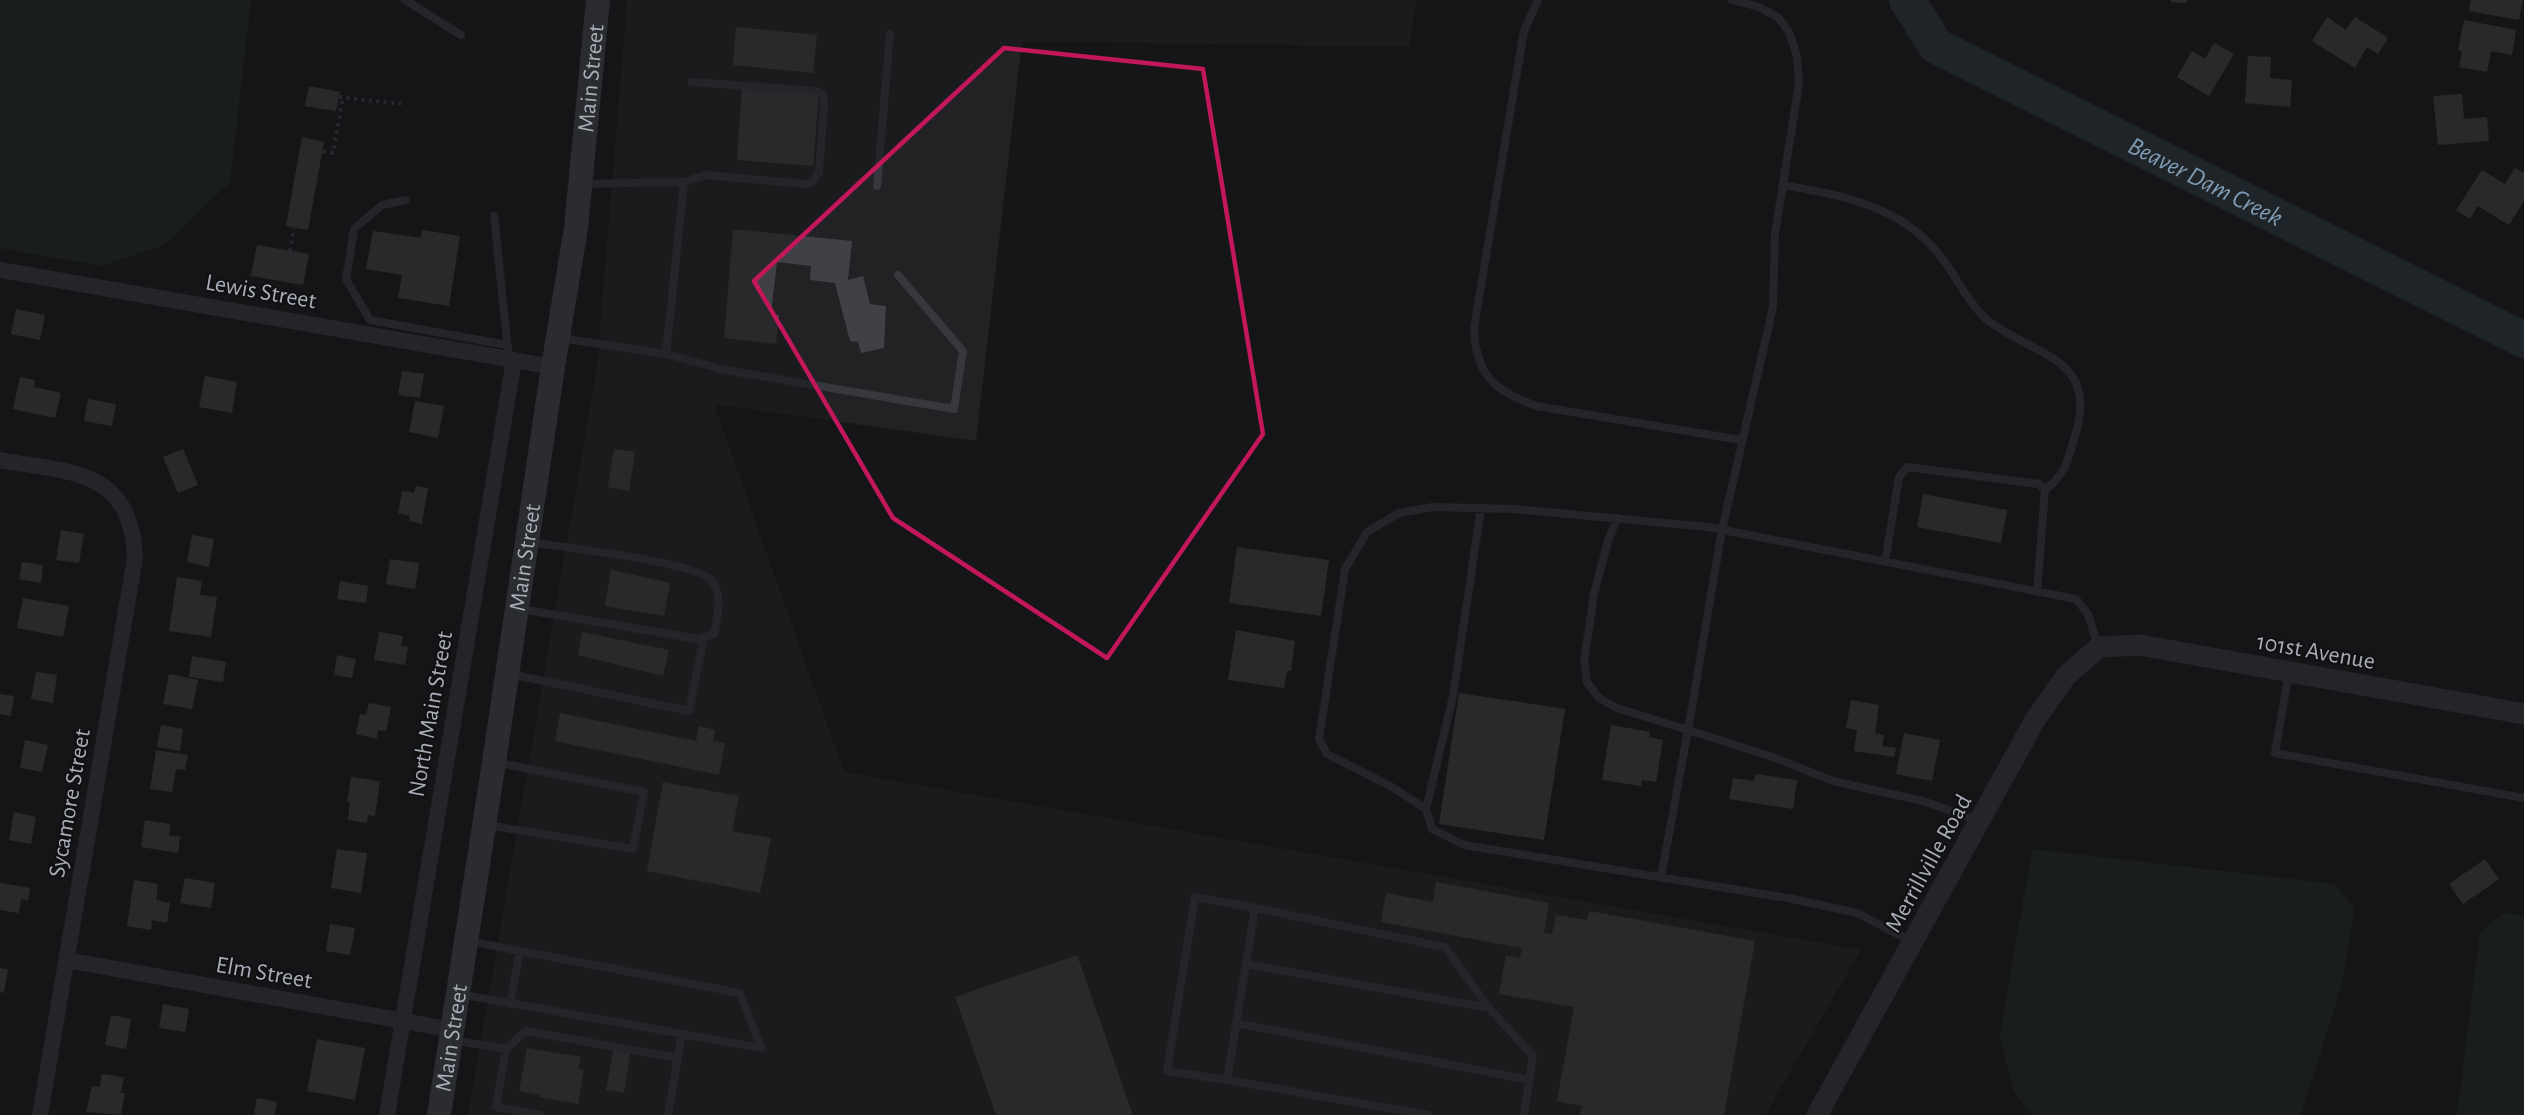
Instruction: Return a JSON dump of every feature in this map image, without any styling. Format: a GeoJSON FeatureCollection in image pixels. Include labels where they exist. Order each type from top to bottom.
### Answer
{"type":"FeatureCollection","features":[{"type":"Feature","properties":{"kind":"main road","name":"Main Street"},"geometry":{"type":"LineString","coordinates":[[439,1115],[576,228],[598,0]]}},
{"type":"Feature","properties":{"kind":"street","name":"Lewis Street"},"geometry":{"type":"LineString","coordinates":[[0,270],[510,354]]}},
{"type":"Feature","properties":{"kind":"street"},"geometry":{"type":"LineString","coordinates":[[510,354],[553,367]]}},
{"type":"Feature","properties":{"kind":"street","name":"North Main Street"},"geometry":{"type":"LineString","coordinates":[[387,1115],[510,354]]}},
{"type":"Feature","properties":{"kind":"street","name":"Sycamore Street"},"geometry":{"type":"LineString","coordinates":[[0,460],[74,474],[95,481],[121,502],[134,536],[135,558],[40,1115]]}},
{"type":"Feature","properties":{"kind":"street","name":"101st Avenue"},"geometry":{"type":"LineString","coordinates":[[2099,647],[2140,645],[2524,714]]}},
{"type":"Feature","properties":{"kind":"street","name":"Merrillville Road"},"geometry":{"type":"LineString","coordinates":[[1817,1115],[2036,720],[2066,676],[2099,647]]}},
{"type":"Feature","properties":{"kind":"street","name":"Elm Street"},"geometry":{"type":"LineString","coordinates":[[67,960],[402,1021],[452,1035]]}},
{"type":"Feature","properties":{"kind":"lane"},"geometry":{"type":"LineString","coordinates":[[405,0],[461,34]]}},
{"type":"Feature","properties":{"kind":"lane"},"geometry":{"type":"LineString","coordinates":[[1538,0],[1524,32],[1474,328],[1475,349],[1485,374],[1508,395],[1536,406],[1741,440]]}},
{"type":"Feature","properties":{"kind":"lane"},"geometry":{"type":"LineString","coordinates":[[1661,878],[1722,530],[1773,307],[1775,233],[1800,84],[1797,57],[1790,34],[1779,18],[1759,7],[1732,0]]}},
{"type":"Feature","properties":{"kind":"lane"},"geometry":{"type":"LineString","coordinates":[[877,186],[890,34]]}},
{"type":"Feature","properties":{"kind":"lane"},"geometry":{"type":"LineString","coordinates":[[580,184],[684,182],[706,175],[804,184],[812,182],[819,172],[823,94],[817,91],[692,82]]}},
{"type":"Feature","properties":{"kind":"lane"},"geometry":{"type":"LineString","coordinates":[[666,354],[684,182]]}},
{"type":"Feature","properties":{"kind":"lane"},"geometry":{"type":"LineString","coordinates":[[1783,185],[1830,193],[1866,203],[1895,216],[1917,232],[1938,252],[1976,310],[1996,327],[2043,350],[2063,364],[2075,381],[2081,403],[2079,422],[2061,476],[2045,490],[2037,592]]}},
{"type":"Feature","properties":{"kind":"lane"},"geometry":{"type":"LineString","coordinates":[[406,200],[382,205],[354,229],[345,279],[370,320],[510,354],[495,216]]}},
{"type":"Feature","properties":{"kind":"lane"},"geometry":{"type":"LineString","coordinates":[[558,338],[666,354],[725,370],[954,409],[963,351],[898,275]]}},
{"type":"Feature","properties":{"kind":"lane"},"geometry":{"type":"LineString","coordinates":[[1885,562],[1899,477],[1907,467],[2039,484],[2045,490]]}},
{"type":"Feature","properties":{"kind":"lane"},"geometry":{"type":"LineString","coordinates":[[1426,809],[1392,787],[1327,754],[1319,739],[1345,569],[1367,532],[1398,513],[1433,507],[1481,508],[1617,518],[1722,530],[2076,599],[2088,614],[2099,647]]}},
{"type":"Feature","properties":{"kind":"lane"},"geometry":{"type":"LineString","coordinates":[[1481,508],[1453,696],[1426,809],[1431,829],[1464,845],[1793,899],[1857,913],[1914,942]]}},
{"type":"Feature","properties":{"kind":"lane"},"geometry":{"type":"LineString","coordinates":[[1617,518],[1608,541],[1594,594],[1584,662],[1587,682],[1599,698],[1617,708],[1773,757],[1833,782],[1923,801],[1980,821]]}},
{"type":"Feature","properties":{"kind":"lane"},"geometry":{"type":"LineString","coordinates":[[517,608],[698,639],[714,634],[718,609],[719,593],[710,578],[679,566],[527,541]]}},
{"type":"Feature","properties":{"kind":"lane"},"geometry":{"type":"LineString","coordinates":[[507,673],[689,711],[704,637]]}},
{"type":"Feature","properties":{"kind":"lane"},"geometry":{"type":"LineString","coordinates":[[2289,672],[2275,753],[2524,798]]}},
{"type":"Feature","properties":{"kind":"lane"},"geometry":{"type":"LineString","coordinates":[[484,824],[633,849],[644,792],[494,762]]}},
{"type":"Feature","properties":{"kind":"lane"},"geometry":{"type":"LineString","coordinates":[[1428,1115],[1167,1071],[1195,897],[1445,947],[1489,1008],[1533,1056],[1524,1115]]}},
{"type":"Feature","properties":{"kind":"lane"},"geometry":{"type":"LineString","coordinates":[[1227,1080],[1255,908]]}},
{"type":"Feature","properties":{"kind":"lane"},"geometry":{"type":"LineString","coordinates":[[458,994],[761,1048],[740,993],[466,941]]}},
{"type":"Feature","properties":{"kind":"lane"},"geometry":{"type":"LineString","coordinates":[[510,1004],[520,951]]}},
{"type":"Feature","properties":{"kind":"lane"},"geometry":{"type":"LineString","coordinates":[[1246,964],[1489,1008]]}},
{"type":"Feature","properties":{"kind":"lane"},"geometry":{"type":"LineString","coordinates":[[1236,1023],[1529,1080]]}},
{"type":"Feature","properties":{"kind":"lane"},"geometry":{"type":"LineString","coordinates":[[540,1115],[496,1107],[506,1049],[526,1032],[677,1058]]}},
{"type":"Feature","properties":{"kind":"lane"},"geometry":{"type":"LineString","coordinates":[[668,1115],[682,1034]]}},
{"type":"Feature","properties":{"kind":"lane"},"geometry":{"type":"LineString","coordinates":[[452,1035],[506,1049]]}},
{"type":"Feature","properties":{"kind":"path"},"geometry":{"type":"LineString","coordinates":[[323,151],[333,153],[341,97],[401,104]]}},
{"type":"Feature","properties":{"kind":"path"},"geometry":{"type":"LineString","coordinates":[[290,251],[294,228]]}},
{"type":"Feature","properties":{"kind":"highlighted area"},"geometry":{"type":"Polygon","coordinates":[[[1004,48],[1203,69],[1263,434],[1107,658],[893,518],[754,281],[1004,48]]]}},
{"type":"Feature","properties":{"kind":"shaded area"},"geometry":{"type":"Polygon","coordinates":[[[0,0],[251,0],[230,182],[164,245],[101,266],[0,248],[0,0]]]}},
{"type":"Feature","properties":{"kind":"shaded area"},"geometry":{"type":"Polygon","coordinates":[[[627,0],[1416,0],[1409,47],[1022,41],[976,441],[714,404],[844,772],[1861,950],[1765,1115],[468,1115],[597,367],[627,0]]]}},
{"type":"Feature","properties":{"kind":"shaded area"},"geometry":{"type":"Polygon","coordinates":[[[2032,849],[2335,884],[2354,909],[2341,987],[2301,1115],[2033,1115],[2014,1093],[2000,1037],[2032,849]]]}},
{"type":"Feature","properties":{"kind":"shaded area"},"geometry":{"type":"Polygon","coordinates":[[[2505,912],[2524,917],[2524,1115],[2457,1115],[2480,932],[2505,912]]]}},
{"type":"Feature","properties":{"kind":"building"},"geometry":{"type":"Polygon","coordinates":[[[2171,0],[2187,0],[2187,3],[2171,2],[2171,0]]]}},
{"type":"Feature","properties":{"kind":"building"},"geometry":{"type":"Polygon","coordinates":[[[2471,0],[2523,0],[2519,20],[2469,11],[2471,0]]]}},
{"type":"Feature","properties":{"kind":"building"},"geometry":{"type":"Polygon","coordinates":[[[2327,17],[2346,30],[2355,17],[2388,38],[2378,54],[2367,47],[2355,68],[2312,41],[2327,17]]]}},
{"type":"Feature","properties":{"kind":"building"},"geometry":{"type":"Polygon","coordinates":[[[2464,20],[2516,30],[2512,55],[2491,51],[2487,72],[2459,67],[2462,51],[2458,50],[2464,20]]]}},
{"type":"Feature","properties":{"kind":"building"},"geometry":{"type":"Polygon","coordinates":[[[736,27],[817,35],[813,73],[733,65],[736,27]]]}},
{"type":"Feature","properties":{"kind":"building"},"geometry":{"type":"Polygon","coordinates":[[[2214,43],[2234,54],[2209,96],[2177,77],[2192,51],[2205,59],[2214,43]]]}},
{"type":"Feature","properties":{"kind":"building"},"geometry":{"type":"Polygon","coordinates":[[[2248,56],[2271,57],[2270,78],[2292,80],[2290,107],[2245,103],[2248,56]]]}},
{"type":"Feature","properties":{"kind":"building"},"geometry":{"type":"Polygon","coordinates":[[[309,86],[340,92],[336,111],[305,106],[309,86]]]}},
{"type":"Feature","properties":{"kind":"building"},"geometry":{"type":"Polygon","coordinates":[[[742,88],[819,94],[813,166],[737,160],[742,88]]]}},
{"type":"Feature","properties":{"kind":"building"},"geometry":{"type":"Polygon","coordinates":[[[2462,94],[2464,119],[2487,117],[2489,141],[2438,145],[2433,96],[2462,94]]]}},
{"type":"Feature","properties":{"kind":"building"},"geometry":{"type":"Polygon","coordinates":[[[302,137],[324,142],[308,230],[286,226],[302,137]]]}},
{"type":"Feature","properties":{"kind":"building"},"geometry":{"type":"Polygon","coordinates":[[[2515,168],[2524,173],[2524,201],[2509,225],[2478,206],[2470,219],[2456,210],[2482,170],[2505,184],[2515,168]]]}},
{"type":"Feature","properties":{"kind":"building"},"geometry":{"type":"Polygon","coordinates":[[[733,229],[852,241],[848,280],[863,276],[870,304],[886,306],[884,348],[861,353],[858,342],[850,341],[835,283],[810,280],[811,266],[777,262],[771,314],[779,315],[776,344],[724,338],[733,229]]]}},
{"type":"Feature","properties":{"kind":"building"},"geometry":{"type":"Polygon","coordinates":[[[422,230],[460,236],[449,306],[398,298],[402,275],[366,269],[373,231],[421,238],[422,230]]]}},
{"type":"Feature","properties":{"kind":"building"},"geometry":{"type":"Polygon","coordinates":[[[257,245],[309,254],[303,285],[251,276],[257,245]]]}},
{"type":"Feature","properties":{"kind":"building"},"geometry":{"type":"Polygon","coordinates":[[[16,309],[45,315],[40,340],[11,334],[16,309]]]}},
{"type":"Feature","properties":{"kind":"building"},"geometry":{"type":"Polygon","coordinates":[[[402,371],[424,374],[420,398],[398,395],[402,371]]]}},
{"type":"Feature","properties":{"kind":"building"},"geometry":{"type":"Polygon","coordinates":[[[205,376],[237,382],[232,413],[199,407],[205,376]]]}},
{"type":"Feature","properties":{"kind":"building"},"geometry":{"type":"Polygon","coordinates":[[[20,377],[35,380],[34,387],[61,393],[55,418],[13,409],[20,377]]]}},
{"type":"Feature","properties":{"kind":"building"},"geometry":{"type":"Polygon","coordinates":[[[88,399],[116,404],[112,426],[84,421],[88,399]]]}},
{"type":"Feature","properties":{"kind":"building"},"geometry":{"type":"Polygon","coordinates":[[[415,401],[444,406],[438,438],[409,432],[415,401]]]}},
{"type":"Feature","properties":{"kind":"building"},"geometry":{"type":"Polygon","coordinates":[[[183,449],[198,485],[178,493],[163,457],[183,449]]]}},
{"type":"Feature","properties":{"kind":"building"},"geometry":{"type":"Polygon","coordinates":[[[614,449],[635,452],[629,491],[608,487],[614,449]]]}},
{"type":"Feature","properties":{"kind":"building"},"geometry":{"type":"Polygon","coordinates":[[[416,486],[428,488],[422,524],[409,521],[410,516],[398,513],[402,491],[414,493],[416,486]]]}},
{"type":"Feature","properties":{"kind":"building"},"geometry":{"type":"Polygon","coordinates":[[[1923,494],[2007,510],[2001,543],[1917,527],[1923,494]]]}},
{"type":"Feature","properties":{"kind":"building"},"geometry":{"type":"Polygon","coordinates":[[[61,530],[84,534],[79,563],[56,560],[61,530]]]}},
{"type":"Feature","properties":{"kind":"building"},"geometry":{"type":"Polygon","coordinates":[[[192,535],[214,539],[209,567],[187,562],[192,535]]]}},
{"type":"Feature","properties":{"kind":"building"},"geometry":{"type":"Polygon","coordinates":[[[1237,547],[1329,560],[1321,616],[1229,603],[1237,547]]]}},
{"type":"Feature","properties":{"kind":"building"},"geometry":{"type":"Polygon","coordinates":[[[390,559],[419,563],[415,589],[386,584],[390,559]]]}},
{"type":"Feature","properties":{"kind":"building"},"geometry":{"type":"Polygon","coordinates":[[[22,562],[43,565],[41,583],[19,579],[22,562]]]}},
{"type":"Feature","properties":{"kind":"building"},"geometry":{"type":"Polygon","coordinates":[[[611,570],[670,583],[664,616],[605,606],[611,570]]]}},
{"type":"Feature","properties":{"kind":"building"},"geometry":{"type":"Polygon","coordinates":[[[177,577],[202,581],[200,595],[217,597],[211,637],[169,631],[177,577]]]}},
{"type":"Feature","properties":{"kind":"building"},"geometry":{"type":"Polygon","coordinates":[[[340,581],[368,586],[366,603],[337,599],[340,581]]]}},
{"type":"Feature","properties":{"kind":"building"},"geometry":{"type":"Polygon","coordinates":[[[23,598],[69,606],[63,637],[17,628],[23,598]]]}},
{"type":"Feature","properties":{"kind":"building"},"geometry":{"type":"Polygon","coordinates":[[[1236,630],[1295,641],[1291,671],[1287,671],[1284,688],[1228,680],[1236,630]]]}},
{"type":"Feature","properties":{"kind":"building"},"geometry":{"type":"Polygon","coordinates":[[[379,632],[403,636],[401,646],[408,647],[405,665],[374,660],[379,632]]]}},
{"type":"Feature","properties":{"kind":"building"},"geometry":{"type":"Polygon","coordinates":[[[582,632],[669,650],[663,676],[578,655],[582,632]]]}},
{"type":"Feature","properties":{"kind":"building"},"geometry":{"type":"Polygon","coordinates":[[[337,655],[356,659],[352,678],[334,675],[337,655]]]}},
{"type":"Feature","properties":{"kind":"building"},"geometry":{"type":"Polygon","coordinates":[[[192,656],[226,662],[223,682],[189,677],[192,656]]]}},
{"type":"Feature","properties":{"kind":"building"},"geometry":{"type":"Polygon","coordinates":[[[36,672],[57,675],[53,703],[31,699],[36,672]]]}},
{"type":"Feature","properties":{"kind":"building"},"geometry":{"type":"Polygon","coordinates":[[[169,674],[198,680],[192,709],[163,704],[169,674]]]}},
{"type":"Feature","properties":{"kind":"building"},"geometry":{"type":"Polygon","coordinates":[[[1459,693],[1565,709],[1544,840],[1439,824],[1459,693]]]}},
{"type":"Feature","properties":{"kind":"building"},"geometry":{"type":"Polygon","coordinates":[[[0,694],[14,696],[11,716],[0,714],[0,694]]]}},
{"type":"Feature","properties":{"kind":"building"},"geometry":{"type":"Polygon","coordinates":[[[1851,700],[1879,705],[1875,733],[1884,735],[1882,746],[1896,748],[1894,757],[1854,751],[1857,730],[1846,728],[1851,700]]]}},
{"type":"Feature","properties":{"kind":"building"},"geometry":{"type":"Polygon","coordinates":[[[369,703],[391,707],[386,731],[378,730],[377,739],[356,734],[360,714],[366,715],[369,703]]]}},
{"type":"Feature","properties":{"kind":"building"},"geometry":{"type":"Polygon","coordinates":[[[560,713],[696,741],[699,726],[715,730],[713,741],[725,743],[719,775],[555,741],[560,713]]]}},
{"type":"Feature","properties":{"kind":"building"},"geometry":{"type":"Polygon","coordinates":[[[161,725],[183,729],[180,751],[157,747],[161,725]]]}},
{"type":"Feature","properties":{"kind":"building"},"geometry":{"type":"Polygon","coordinates":[[[1611,725],[1650,732],[1649,737],[1663,740],[1656,782],[1642,780],[1641,786],[1602,780],[1611,725]]]}},
{"type":"Feature","properties":{"kind":"building"},"geometry":{"type":"Polygon","coordinates":[[[1904,733],[1940,740],[1932,781],[1896,774],[1904,733]]]}},
{"type":"Feature","properties":{"kind":"building"},"geometry":{"type":"Polygon","coordinates":[[[25,740],[48,745],[42,772],[20,768],[25,740]]]}},
{"type":"Feature","properties":{"kind":"building"},"geometry":{"type":"Polygon","coordinates":[[[156,750],[188,755],[185,770],[176,769],[172,792],[150,789],[156,750]]]}},
{"type":"Feature","properties":{"kind":"building"},"geometry":{"type":"Polygon","coordinates":[[[1756,774],[1797,780],[1793,809],[1729,799],[1733,778],[1754,781],[1756,774]]]}},
{"type":"Feature","properties":{"kind":"building"},"geometry":{"type":"Polygon","coordinates":[[[351,777],[380,781],[375,816],[368,815],[367,823],[348,820],[350,802],[347,802],[351,777]]]}},
{"type":"Feature","properties":{"kind":"building"},"geometry":{"type":"Polygon","coordinates":[[[663,782],[739,796],[732,831],[771,838],[760,893],[647,871],[663,782]]]}},
{"type":"Feature","properties":{"kind":"building"},"geometry":{"type":"Polygon","coordinates":[[[14,812],[36,817],[31,844],[9,840],[14,812]]]}},
{"type":"Feature","properties":{"kind":"building"},"geometry":{"type":"Polygon","coordinates":[[[145,820],[170,824],[169,835],[180,837],[178,853],[141,847],[145,820]]]}},
{"type":"Feature","properties":{"kind":"building"},"geometry":{"type":"Polygon","coordinates":[[[337,849],[367,853],[361,893],[331,888],[337,849]]]}},
{"type":"Feature","properties":{"kind":"building"},"geometry":{"type":"Polygon","coordinates":[[[2485,859],[2499,879],[2463,904],[2449,884],[2485,859]]]}},
{"type":"Feature","properties":{"kind":"building"},"geometry":{"type":"Polygon","coordinates":[[[185,878],[215,883],[211,908],[180,903],[185,878]]]}},
{"type":"Feature","properties":{"kind":"building"},"geometry":{"type":"Polygon","coordinates":[[[134,880],[158,884],[156,900],[170,903],[167,923],[152,920],[151,930],[127,926],[134,880]]]}},
{"type":"Feature","properties":{"kind":"building"},"geometry":{"type":"Polygon","coordinates":[[[1436,882],[1549,903],[1544,933],[1552,934],[1556,915],[1587,920],[1589,911],[1755,941],[1724,1115],[1580,1115],[1582,1106],[1557,1101],[1574,1007],[1499,994],[1506,955],[1520,958],[1522,948],[1381,922],[1386,893],[1433,902],[1436,882]]]}},
{"type":"Feature","properties":{"kind":"building"},"geometry":{"type":"Polygon","coordinates":[[[0,883],[30,888],[28,900],[21,899],[19,913],[0,910],[0,883]]]}},
{"type":"Feature","properties":{"kind":"building"},"geometry":{"type":"Polygon","coordinates":[[[330,924],[355,928],[350,955],[326,951],[330,924]]]}},
{"type":"Feature","properties":{"kind":"building"},"geometry":{"type":"Polygon","coordinates":[[[1077,955],[1133,1115],[996,1115],[955,997],[1077,955]]]}},
{"type":"Feature","properties":{"kind":"building"},"geometry":{"type":"Polygon","coordinates":[[[0,968],[8,969],[4,993],[0,992],[0,968]]]}},
{"type":"Feature","properties":{"kind":"building"},"geometry":{"type":"Polygon","coordinates":[[[163,1004],[189,1009],[185,1032],[159,1028],[163,1004]]]}},
{"type":"Feature","properties":{"kind":"building"},"geometry":{"type":"Polygon","coordinates":[[[111,1015],[131,1019],[126,1049],[105,1045],[111,1015]]]}},
{"type":"Feature","properties":{"kind":"building"},"geometry":{"type":"Polygon","coordinates":[[[317,1039],[365,1048],[355,1100],[307,1091],[317,1039]]]}},
{"type":"Feature","properties":{"kind":"building"},"geometry":{"type":"Polygon","coordinates":[[[527,1048],[581,1057],[578,1069],[584,1070],[578,1104],[519,1091],[527,1048]]]}},
{"type":"Feature","properties":{"kind":"building"},"geometry":{"type":"Polygon","coordinates":[[[613,1051],[630,1053],[624,1093],[606,1090],[613,1051]]]}},
{"type":"Feature","properties":{"kind":"building"},"geometry":{"type":"Polygon","coordinates":[[[102,1074],[124,1077],[121,1093],[125,1093],[121,1115],[86,1112],[92,1086],[100,1087],[102,1074]]]}},
{"type":"Feature","properties":{"kind":"building"},"geometry":{"type":"Polygon","coordinates":[[[257,1098],[277,1102],[275,1115],[254,1115],[257,1098]]]}},
{"type":"Feature","properties":{"kind":"waterway","name":"Beaver Dam Creek"},"geometry":{"type":"LineString","coordinates":[[1907,0],[1936,46],[2524,340]]}}]}
